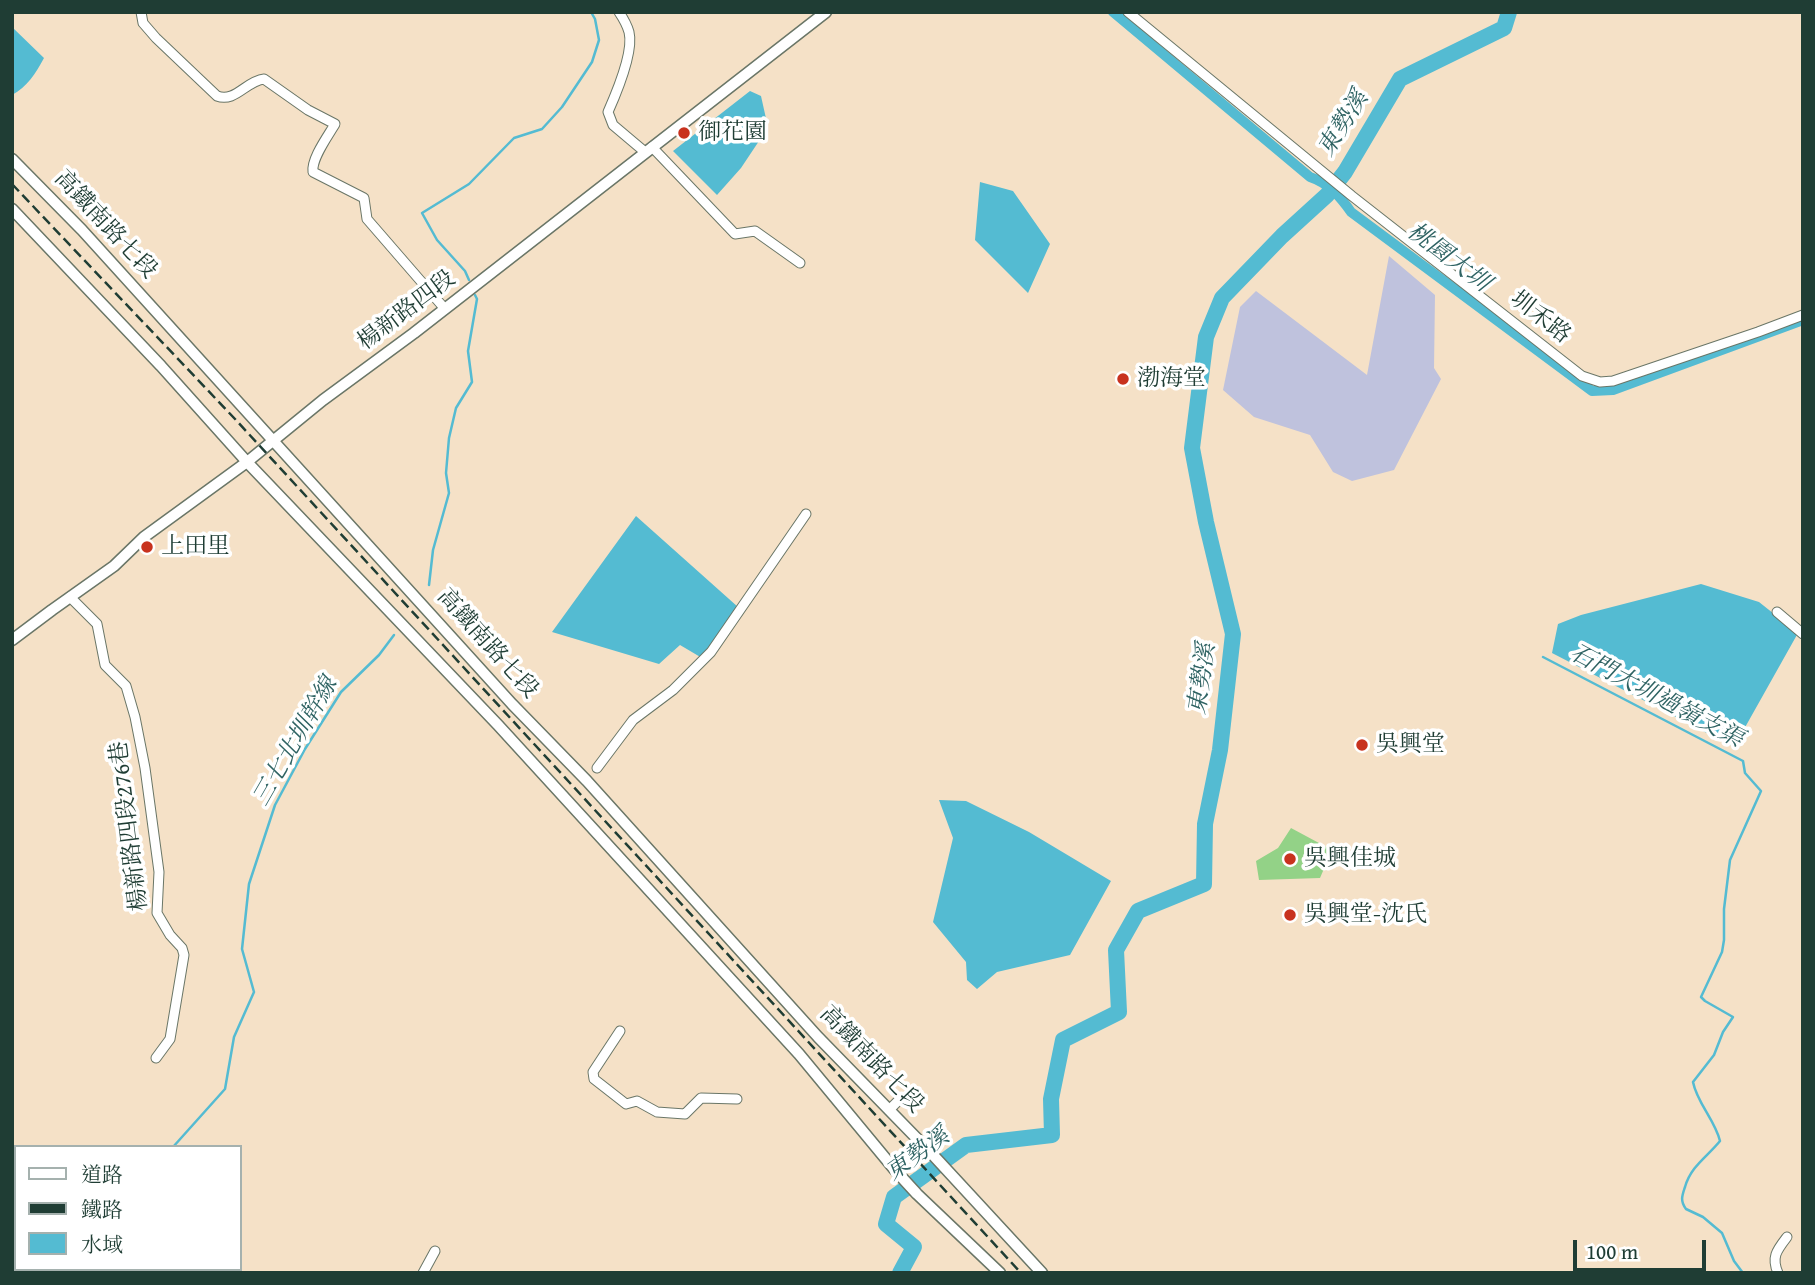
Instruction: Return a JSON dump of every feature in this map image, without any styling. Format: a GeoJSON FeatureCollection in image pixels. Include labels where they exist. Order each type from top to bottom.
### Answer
{"type":"FeatureCollection","features":[{"type":"Feature","properties":{"kind":"main road","name":"楊新路四段"},"geometry":{"type":"LineString","coordinates":[[12,640],[114,566],[144,537],[247,462],[323,400],[445,309],[826,12]]}},
{"type":"Feature","properties":{"kind":"main road","name":"高鐵南路七段"},"geometry":{"type":"LineString","coordinates":[[12,159],[82,230],[818,1037],[933,1155],[1042,1273]]}},
{"type":"Feature","properties":{"kind":"main road","name":"高鐵南路七段"},"geometry":{"type":"LineString","coordinates":[[12,209],[161,366],[247,462],[498,725],[799,1054],[827,1093],[917,1194],[1000,1273]]}},
{"type":"Feature","properties":{"kind":"street"},"geometry":{"type":"LineString","coordinates":[[141,12],[144,23],[156,38],[217,96],[230,97],[257,80],[264,79],[308,110],[335,124],[315,160],[313,172],[364,198],[367,219],[445,309]]}},
{"type":"Feature","properties":{"kind":"street"},"geometry":{"type":"LineString","coordinates":[[619,12],[629,34],[629,45],[621,83],[608,112],[613,125],[649,149],[735,234],[755,231],[800,263]]}},
{"type":"Feature","properties":{"kind":"street","name":"圳禾路"},"geometry":{"type":"LineString","coordinates":[[1128,12],[1347,192],[1582,376],[1600,382],[1613,381],[1803,315]]}},
{"type":"Feature","properties":{"kind":"street"},"geometry":{"type":"LineString","coordinates":[[597,768],[633,720],[673,690],[711,652],[806,514]]}},
{"type":"Feature","properties":{"kind":"street","name":"楊新路四段276巷"},"geometry":{"type":"LineString","coordinates":[[70,597],[97,624],[105,665],[125,686],[135,717],[158,859],[157,913],[170,935],[182,948],[184,955],[170,1039],[156,1059]]}},
{"type":"Feature","properties":{"kind":"street"},"geometry":{"type":"LineString","coordinates":[[1777,612],[1803,634]]}},
{"type":"Feature","properties":{"kind":"street"},"geometry":{"type":"LineString","coordinates":[[620,1031],[593,1072],[594,1079],[626,1104],[637,1101],[657,1112],[685,1114],[701,1098],[737,1099]]}},
{"type":"Feature","properties":{"kind":"street"},"geometry":{"type":"LineString","coordinates":[[889,1110],[899,1100]]}},
{"type":"Feature","properties":{"kind":"street"},"geometry":{"type":"LineString","coordinates":[[1778,1273],[1775,1260],[1777,1250],[1787,1237]]}},
{"type":"Feature","properties":{"kind":"street"},"geometry":{"type":"LineString","coordinates":[[423,1273],[435,1251]]}},
{"type":"Feature","properties":{"kind":"shaded area"},"geometry":{"type":"Polygon","coordinates":[[[1389,256],[1435,295],[1434,368],[1441,379],[1394,470],[1352,481],[1333,472],[1310,435],[1254,417],[1223,390],[1240,307],[1256,291],[1367,375],[1389,256]]]}},
{"type":"Feature","properties":{"kind":"green space"},"geometry":{"type":"Polygon","coordinates":[[[1291,828],[1332,850],[1320,878],[1259,880],[1256,861],[1278,848],[1291,828]]]}},
{"type":"Feature","properties":{"kind":"water"},"geometry":{"type":"Polygon","coordinates":[[[12,27],[44,58],[31,79],[12,95],[12,27]]]}},
{"type":"Feature","properties":{"kind":"water"},"geometry":{"type":"Polygon","coordinates":[[[750,91],[761,96],[767,123],[741,168],[717,195],[673,151],[750,91]]]}},
{"type":"Feature","properties":{"kind":"water"},"geometry":{"type":"Polygon","coordinates":[[[980,182],[1013,191],[1050,244],[1028,293],[975,240],[980,182]]]}},
{"type":"Feature","properties":{"kind":"water"},"geometry":{"type":"Polygon","coordinates":[[[636,516],[738,607],[702,658],[680,645],[659,664],[552,632],[636,516]]]}},
{"type":"Feature","properties":{"kind":"water"},"geometry":{"type":"Polygon","coordinates":[[[1701,584],[1759,602],[1798,633],[1734,747],[1552,653],[1558,624],[1581,615],[1701,584]]]}},
{"type":"Feature","properties":{"kind":"water"},"geometry":{"type":"Polygon","coordinates":[[[939,800],[966,801],[1029,832],[1111,881],[1070,955],[997,972],[977,989],[967,980],[966,962],[933,922],[953,838],[939,800]]]}},
{"type":"Feature","properties":{"kind":"waterway","name":"三七北圳幹線"},"geometry":{"type":"LineString","coordinates":[[469,280],[465,271],[437,240],[422,213],[469,184],[514,138],[542,129],[562,107],[592,62],[599,40],[591,12]]}},
{"type":"Feature","properties":{"kind":"waterway","name":"桃園大圳"},"geometry":{"type":"LineString","coordinates":[[1113,12],[1310,177],[1333,191],[1351,212],[1592,391],[1613,390],[1803,320]]}},
{"type":"Feature","properties":{"kind":"waterway","name":"東勢溪"},"geometry":{"type":"LineString","coordinates":[[900,1273],[914,1247],[886,1224],[894,1197],[966,1145],[1052,1135],[1051,1099],[1063,1040],[1119,1012],[1116,950],[1138,911],[1204,884],[1205,824],[1220,750],[1233,634],[1206,522],[1192,448],[1206,337],[1222,298],[1282,236],[1327,195],[1345,172],[1400,79],[1504,28],[1509,12]]}},
{"type":"Feature","properties":{"kind":"waterway","name":"三七北圳幹線"},"geometry":{"type":"LineString","coordinates":[[429,585],[433,550],[449,493],[446,473],[449,438],[456,408],[472,382],[468,351],[477,299],[475,295]]}},
{"type":"Feature","properties":{"kind":"waterway","name":"三七北圳幹線"},"geometry":{"type":"LineString","coordinates":[[175,1145],[225,1089],[234,1037],[254,992],[242,949],[249,884],[275,805],[305,749],[341,692],[379,655],[394,635]]}},
{"type":"Feature","properties":{"kind":"waterway","name":"石門大圳過嶺支渠"},"geometry":{"type":"LineString","coordinates":[[1543,657],[1743,761],[1745,773],[1761,791],[1730,860],[1722,952],[1701,997],[1733,1017],[1723,1032],[1714,1055],[1693,1082],[1720,1141],[1691,1173],[1682,1198],[1686,1209],[1703,1217],[1722,1233],[1734,1261],[1743,1273]]}},
{"type":"Feature","properties":{"kind":"railway"},"geometry":{"type":"LineString","coordinates":[[12,184],[235,419],[1021,1273]]}},
{"type":"Feature","properties":{"kind":"place","name":"御花園"},"geometry":{"type":"Point","coordinates":[684,133]}},
{"type":"Feature","properties":{"kind":"place","name":"渤海堂"},"geometry":{"type":"Point","coordinates":[1123,379]}},
{"type":"Feature","properties":{"kind":"place","name":"上田里"},"geometry":{"type":"Point","coordinates":[147,547]}},
{"type":"Feature","properties":{"kind":"place","name":"吳興堂"},"geometry":{"type":"Point","coordinates":[1362,745]}},
{"type":"Feature","properties":{"kind":"place","name":"吳興佳城"},"geometry":{"type":"Point","coordinates":[1290,859]}},
{"type":"Feature","properties":{"kind":"place","name":"吳興堂-沈氏"},"geometry":{"type":"Point","coordinates":[1290,915]}}]}
